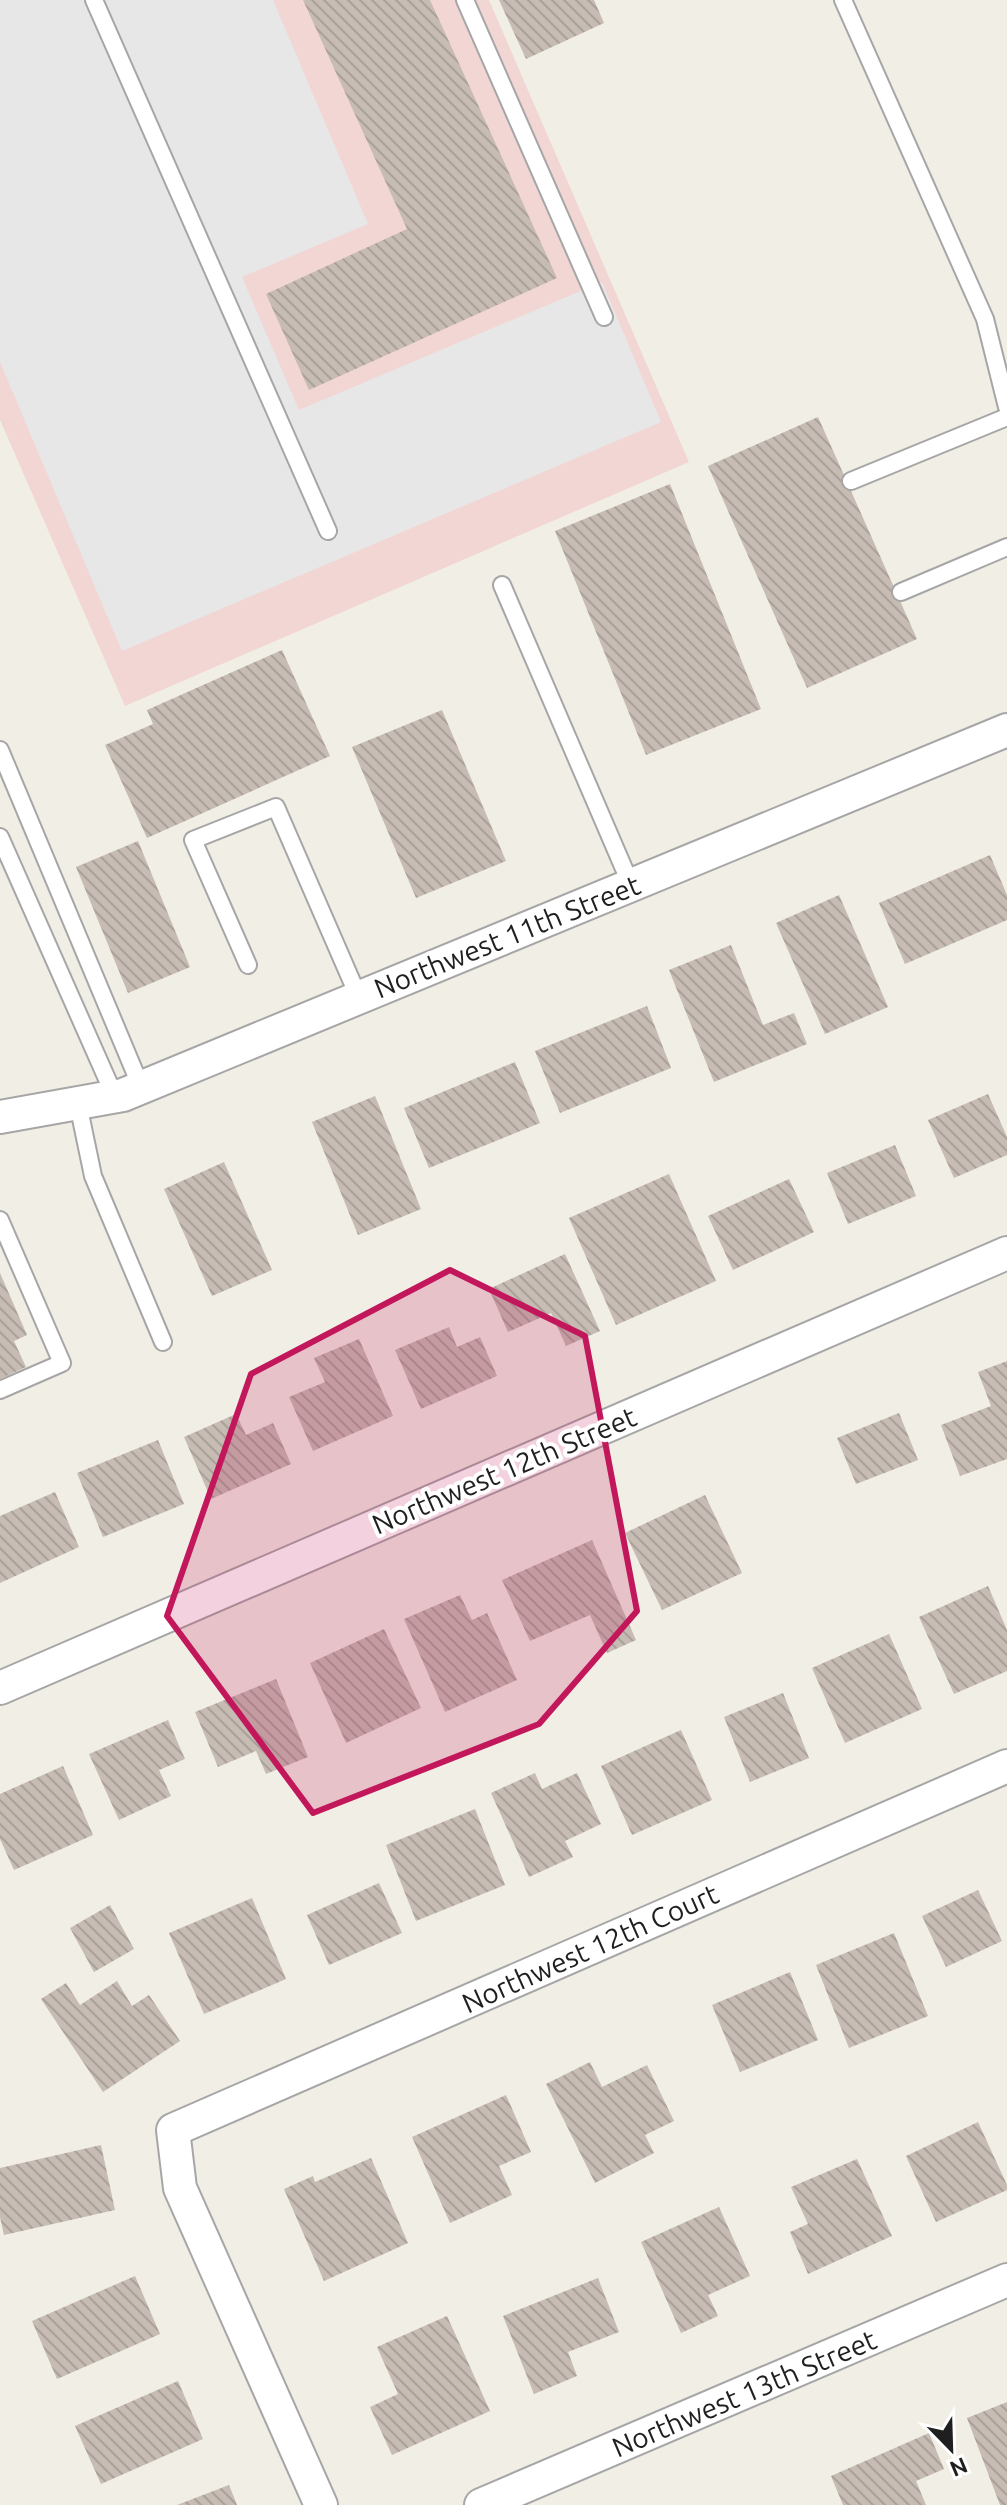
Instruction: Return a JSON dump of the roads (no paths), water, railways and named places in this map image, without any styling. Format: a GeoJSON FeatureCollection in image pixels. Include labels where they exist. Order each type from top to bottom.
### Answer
{"type":"FeatureCollection","features":[{"type":"Feature","properties":{"kind":"street","name":"Northwest 11th Street"},"geometry":{"type":"LineString","coordinates":[[0,1117],[128,1092],[1007,730]]}},
{"type":"Feature","properties":{"kind":"street","name":"Northwest 12th Street"},"geometry":{"type":"LineString","coordinates":[[0,1688],[1007,1253]]}},
{"type":"Feature","properties":{"kind":"street","name":"Northwest 12th Court"},"geometry":{"type":"LineString","coordinates":[[321,2505],[180,2188],[173,2130],[1007,1766]]}},
{"type":"Feature","properties":{"kind":"street","name":"Northwest 13th Street"},"geometry":{"type":"LineString","coordinates":[[481,2505],[1007,2280]]}},
{"type":"Feature","properties":{"kind":"lane"},"geometry":{"type":"LineString","coordinates":[[94,0],[328,531]]}},
{"type":"Feature","properties":{"kind":"lane"},"geometry":{"type":"LineString","coordinates":[[465,0],[604,317]]}},
{"type":"Feature","properties":{"kind":"lane"},"geometry":{"type":"LineString","coordinates":[[843,0],[985,319],[1007,407]]}},
{"type":"Feature","properties":{"kind":"lane"},"geometry":{"type":"LineString","coordinates":[[851,481],[1007,417]]}},
{"type":"Feature","properties":{"kind":"lane"},"geometry":{"type":"LineString","coordinates":[[901,592],[1007,547]]}},
{"type":"Feature","properties":{"kind":"lane"},"geometry":{"type":"LineString","coordinates":[[502,585],[631,885]]}},
{"type":"Feature","properties":{"kind":"lane"},"geometry":{"type":"LineString","coordinates":[[0,750],[128,1092]]}},
{"type":"Feature","properties":{"kind":"lane"},"geometry":{"type":"LineString","coordinates":[[248,965],[193,840],[276,807],[359,998]]}},
{"type":"Feature","properties":{"kind":"lane"},"geometry":{"type":"LineString","coordinates":[[0,837],[128,1092]]}},
{"type":"Feature","properties":{"kind":"lane"},"geometry":{"type":"LineString","coordinates":[[78,1104],[93,1176],[163,1342]]}},
{"type":"Feature","properties":{"kind":"lane"},"geometry":{"type":"LineString","coordinates":[[0,1220],[62,1363],[0,1390]]}}]}
